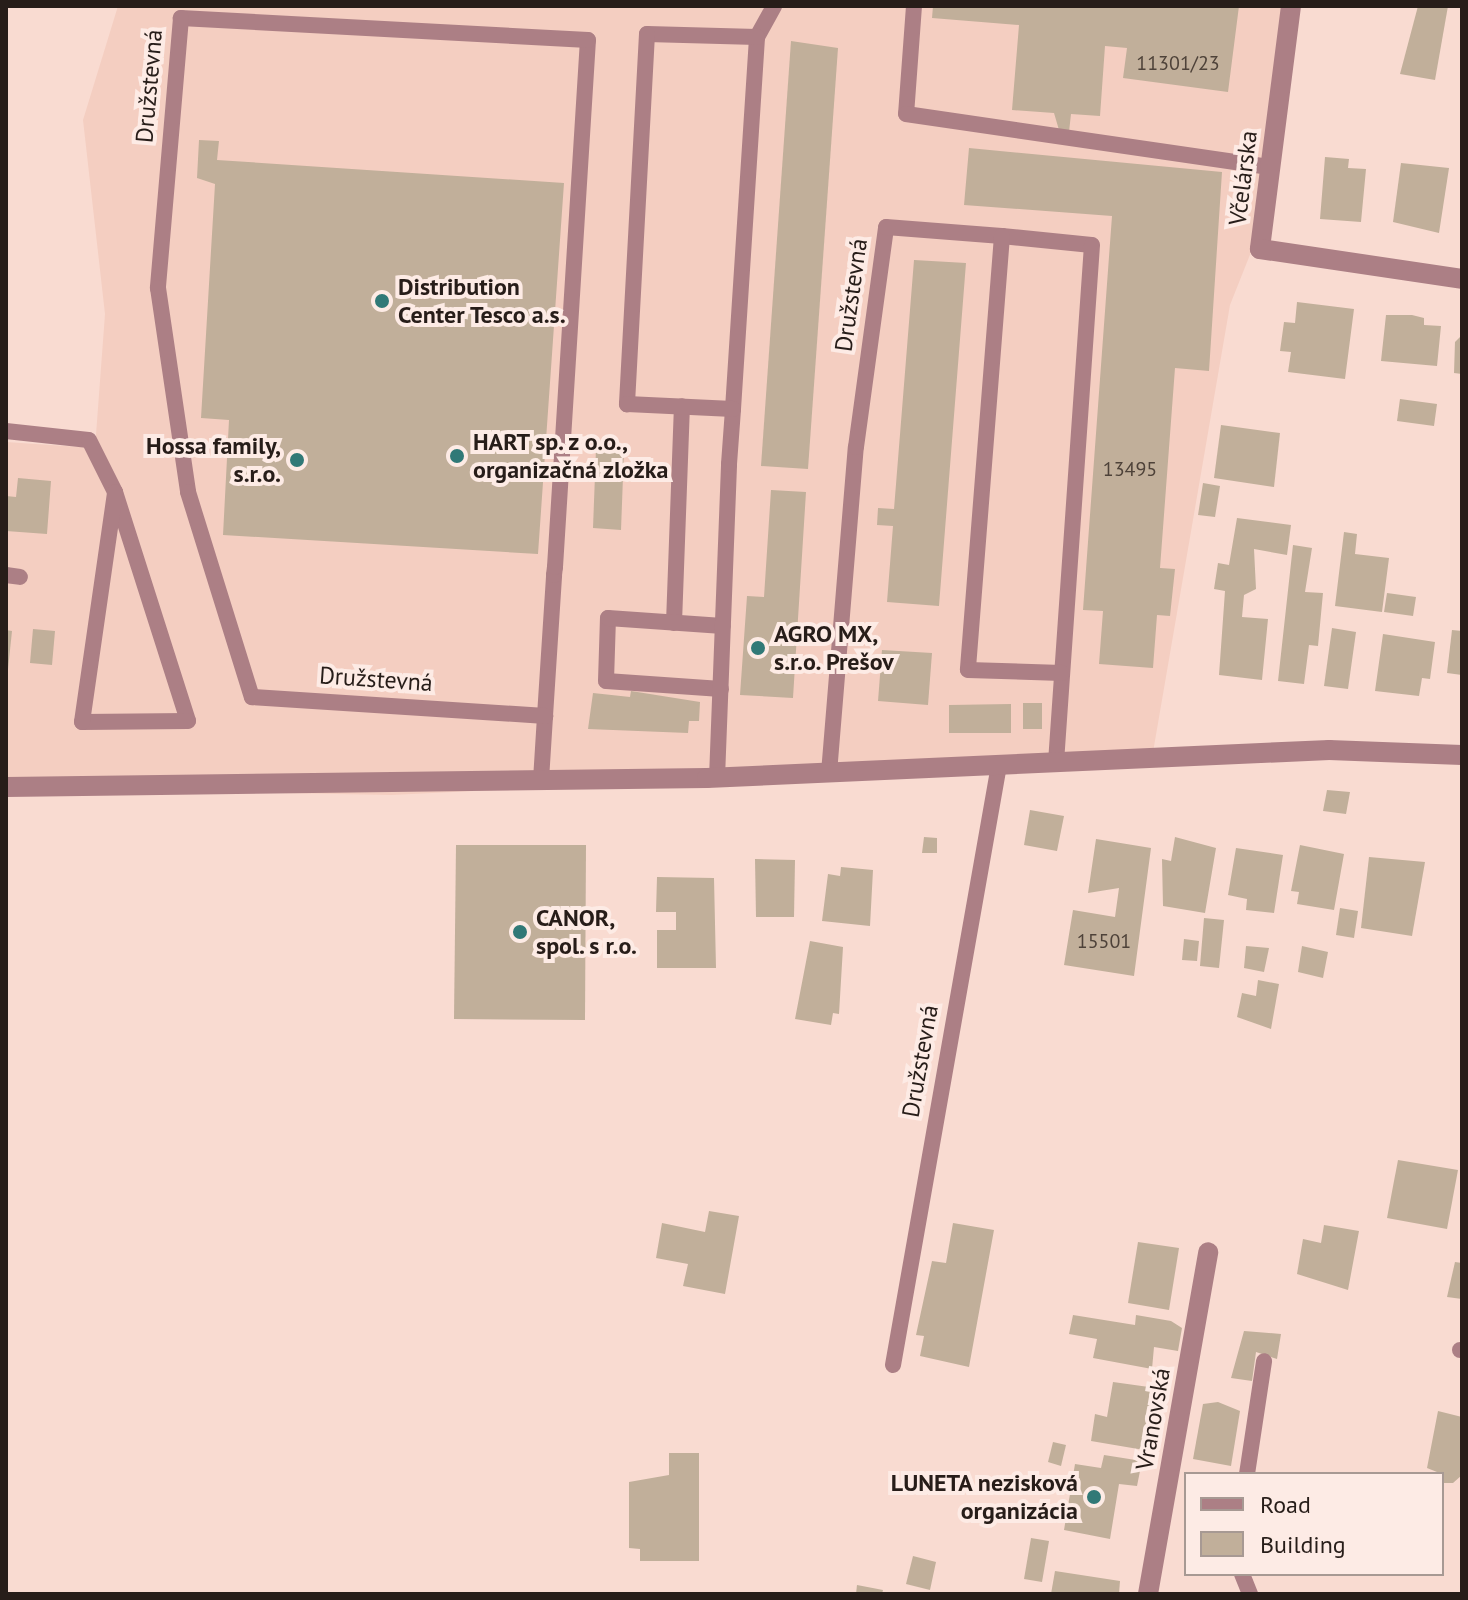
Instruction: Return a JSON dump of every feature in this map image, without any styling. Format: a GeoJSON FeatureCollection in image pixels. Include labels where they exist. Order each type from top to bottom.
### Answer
{"type":"FeatureCollection","features":[{"type":"Feature","properties":{"kind":"street","name":"Včelárska"},"geometry":{"type":"LineString","coordinates":[[1291,6],[1260,249],[1462,279]]}},
{"type":"Feature","properties":{"kind":"street"},"geometry":{"type":"LineString","coordinates":[[6,787],[717,778],[1329,750],[1462,755]]}},
{"type":"Feature","properties":{"kind":"street","name":"Vranovská"},"geometry":{"type":"LineString","coordinates":[[1148,1594],[1208,1252]]}},
{"type":"Feature","properties":{"kind":"lane"},"geometry":{"type":"LineString","coordinates":[[717,778],[733,409],[761,30],[757,6]]}},
{"type":"Feature","properties":{"kind":"lane"},"geometry":{"type":"LineString","coordinates":[[761,30],[774,6]]}},
{"type":"Feature","properties":{"kind":"lane"},"geometry":{"type":"LineString","coordinates":[[914,6],[906,114],[1033,138],[1271,167]]}},
{"type":"Feature","properties":{"kind":"lane","name":"Družstevná"},"geometry":{"type":"LineString","coordinates":[[541,780],[588,40],[181,18],[158,288],[188,492],[252,697],[545,716]]}},
{"type":"Feature","properties":{"kind":"lane"},"geometry":{"type":"LineString","coordinates":[[733,409],[627,404],[647,34],[761,30]]}},
{"type":"Feature","properties":{"kind":"lane","name":"Družstevná"},"geometry":{"type":"LineString","coordinates":[[829,773],[856,447],[886,227],[1002,236]]}},
{"type":"Feature","properties":{"kind":"lane"},"geometry":{"type":"LineString","coordinates":[[1056,763],[1092,245],[1002,236],[968,670],[1062,673]]}},
{"type":"Feature","properties":{"kind":"lane"},"geometry":{"type":"LineString","coordinates":[[674,623],[682,406]]}},
{"type":"Feature","properties":{"kind":"lane"},"geometry":{"type":"LineString","coordinates":[[6,431],[89,440],[115,492],[184,700],[188,721],[82,722],[115,492]]}},
{"type":"Feature","properties":{"kind":"lane"},"geometry":{"type":"LineString","coordinates":[[721,689],[606,681],[608,618],[723,626]]}},
{"type":"Feature","properties":{"kind":"lane","name":"Družstevná"},"geometry":{"type":"LineString","coordinates":[[893,1365],[999,765]]}},
{"type":"Feature","properties":{"kind":"lane"},"geometry":{"type":"LineString","coordinates":[[1247,1472],[1264,1361]]}},
{"type":"Feature","properties":{"kind":"shaded area"},"geometry":{"type":"Polygon","coordinates":[[[118,6],[1292,6],[1257,237],[1230,305],[1152,758],[391,795],[6,788],[6,442],[95,448],[105,314],[83,120],[118,6]]]}},
{"type":"Feature","properties":{"kind":"building"},"geometry":{"type":"Polygon","coordinates":[[[933,6],[1239,6],[1228,92],[1123,78],[1127,48],[1105,46],[1100,116],[1071,114],[1069,132],[1059,130],[1054,113],[1012,110],[1019,25],[932,18],[933,6]]]}},
{"type":"Feature","properties":{"kind":"building"},"geometry":{"type":"Polygon","coordinates":[[[1418,6],[1448,6],[1435,80],[1400,74],[1418,6]]]}},
{"type":"Feature","properties":{"kind":"building"},"geometry":{"type":"Polygon","coordinates":[[[791,41],[838,48],[808,469],[761,466],[791,41]]]}},
{"type":"Feature","properties":{"kind":"building","name":"Distribution Center Tesco a.s."},"geometry":{"type":"Polygon","coordinates":[[[199,140],[219,141],[217,160],[564,183],[538,554],[223,535],[229,420],[201,418],[215,184],[197,178],[199,140]]]}},
{"type":"Feature","properties":{"kind":"building"},"geometry":{"type":"Polygon","coordinates":[[[969,148],[1222,172],[1209,371],[1175,368],[1160,568],[1175,569],[1170,616],[1157,615],[1153,668],[1099,664],[1103,611],[1083,610],[1112,216],[964,205],[969,148]]]}},
{"type":"Feature","properties":{"kind":"building"},"geometry":{"type":"Polygon","coordinates":[[[1325,157],[1349,159],[1348,168],[1366,169],[1361,222],[1320,219],[1325,157]]]}},
{"type":"Feature","properties":{"kind":"building"},"geometry":{"type":"Polygon","coordinates":[[[1401,163],[1449,168],[1439,233],[1393,222],[1401,163]]]}},
{"type":"Feature","properties":{"kind":"building"},"geometry":{"type":"Polygon","coordinates":[[[914,260],[966,263],[939,606],[887,602],[893,526],[877,525],[878,508],[894,509],[914,260]]]}},
{"type":"Feature","properties":{"kind":"building"},"geometry":{"type":"Polygon","coordinates":[[[1297,302],[1354,309],[1345,379],[1288,372],[1291,352],[1280,351],[1284,322],[1295,323],[1297,302]]]}},
{"type":"Feature","properties":{"kind":"building"},"geometry":{"type":"Polygon","coordinates":[[[1386,315],[1412,315],[1424,318],[1424,325],[1441,326],[1437,366],[1381,361],[1386,315]]]}},
{"type":"Feature","properties":{"kind":"building"},"geometry":{"type":"Polygon","coordinates":[[[1462,335],[1462,374],[1454,373],[1455,342],[1462,335]]]}},
{"type":"Feature","properties":{"kind":"building"},"geometry":{"type":"Polygon","coordinates":[[[1400,399],[1437,404],[1434,426],[1397,421],[1400,399]]]}},
{"type":"Feature","properties":{"kind":"building"},"geometry":{"type":"Polygon","coordinates":[[[1221,425],[1280,433],[1274,487],[1214,478],[1221,425]]]}},
{"type":"Feature","properties":{"kind":"building"},"geometry":{"type":"Polygon","coordinates":[[[596,449],[624,450],[621,530],[593,528],[596,449]]]}},
{"type":"Feature","properties":{"kind":"building"},"geometry":{"type":"Polygon","coordinates":[[[18,478],[51,481],[47,534],[6,531],[6,496],[16,497],[18,478]]]}},
{"type":"Feature","properties":{"kind":"building"},"geometry":{"type":"Polygon","coordinates":[[[1203,483],[1220,486],[1215,517],[1198,515],[1203,483]]]}},
{"type":"Feature","properties":{"kind":"building"},"geometry":{"type":"Polygon","coordinates":[[[771,490],[806,492],[793,698],[740,695],[747,596],[764,597],[771,490]]]}},
{"type":"Feature","properties":{"kind":"building"},"geometry":{"type":"Polygon","coordinates":[[[1237,518],[1291,525],[1287,555],[1254,549],[1256,589],[1244,595],[1242,617],[1268,619],[1262,680],[1219,675],[1225,591],[1214,589],[1218,563],[1229,565],[1237,518]]]}},
{"type":"Feature","properties":{"kind":"building"},"geometry":{"type":"Polygon","coordinates":[[[1344,532],[1357,534],[1355,554],[1389,558],[1382,612],[1335,606],[1344,532]]]}},
{"type":"Feature","properties":{"kind":"building"},"geometry":{"type":"Polygon","coordinates":[[[1293,545],[1312,548],[1305,592],[1323,593],[1318,646],[1309,645],[1304,684],[1278,681],[1293,545]]]}},
{"type":"Feature","properties":{"kind":"building"},"geometry":{"type":"Polygon","coordinates":[[[1387,593],[1416,597],[1413,616],[1384,612],[1387,593]]]}},
{"type":"Feature","properties":{"kind":"building"},"geometry":{"type":"Polygon","coordinates":[[[1332,628],[1356,632],[1348,689],[1324,686],[1332,628]]]}},
{"type":"Feature","properties":{"kind":"building"},"geometry":{"type":"Polygon","coordinates":[[[33,629],[55,631],[52,665],[30,663],[33,629]]]}},
{"type":"Feature","properties":{"kind":"building"},"geometry":{"type":"Polygon","coordinates":[[[6,630],[12,631],[8,669],[6,669],[6,630]]]}},
{"type":"Feature","properties":{"kind":"building"},"geometry":{"type":"Polygon","coordinates":[[[1452,630],[1462,631],[1462,675],[1447,673],[1452,630]]]}},
{"type":"Feature","properties":{"kind":"building"},"geometry":{"type":"Polygon","coordinates":[[[1383,634],[1435,642],[1430,679],[1422,678],[1419,696],[1375,691],[1383,634]]]}},
{"type":"Feature","properties":{"kind":"building"},"geometry":{"type":"Polygon","coordinates":[[[882,650],[932,653],[928,705],[878,701],[882,650]]]}},
{"type":"Feature","properties":{"kind":"building"},"geometry":{"type":"Polygon","coordinates":[[[631,691],[700,702],[699,721],[689,721],[688,733],[588,729],[593,693],[630,697],[631,691]]]}},
{"type":"Feature","properties":{"kind":"building"},"geometry":{"type":"Polygon","coordinates":[[[1023,703],[1042,703],[1042,729],[1023,729],[1023,703]]]}},
{"type":"Feature","properties":{"kind":"building"},"geometry":{"type":"Polygon","coordinates":[[[1011,704],[1011,733],[949,733],[949,705],[1011,704]]]}},
{"type":"Feature","properties":{"kind":"building"},"geometry":{"type":"Polygon","coordinates":[[[1327,790],[1350,792],[1346,814],[1323,811],[1327,790]]]}},
{"type":"Feature","properties":{"kind":"building"},"geometry":{"type":"Polygon","coordinates":[[[1030,810],[1064,816],[1057,851],[1024,845],[1030,810]]]}},
{"type":"Feature","properties":{"kind":"building"},"geometry":{"type":"Polygon","coordinates":[[[924,837],[937,838],[937,853],[922,853],[924,837]]]}},
{"type":"Feature","properties":{"kind":"building"},"geometry":{"type":"Polygon","coordinates":[[[1175,837],[1216,848],[1205,913],[1163,906],[1162,859],[1171,861],[1175,837]]]}},
{"type":"Feature","properties":{"kind":"building"},"geometry":{"type":"Polygon","coordinates":[[[1096,839],[1151,848],[1134,976],[1064,965],[1073,910],[1115,917],[1119,888],[1088,893],[1096,839]]]}},
{"type":"Feature","properties":{"kind":"building","name":"CANOR, spol. s r.o."},"geometry":{"type":"Polygon","coordinates":[[[456,845],[586,845],[585,1020],[454,1019],[456,845]]]}},
{"type":"Feature","properties":{"kind":"building"},"geometry":{"type":"Polygon","coordinates":[[[1300,845],[1344,854],[1334,910],[1297,904],[1299,892],[1291,891],[1300,845]]]}},
{"type":"Feature","properties":{"kind":"building"},"geometry":{"type":"Polygon","coordinates":[[[1236,848],[1283,855],[1274,913],[1246,910],[1247,899],[1228,895],[1236,848]]]}},
{"type":"Feature","properties":{"kind":"building"},"geometry":{"type":"Polygon","coordinates":[[[1369,857],[1425,862],[1412,936],[1361,928],[1369,857]]]}},
{"type":"Feature","properties":{"kind":"building"},"geometry":{"type":"Polygon","coordinates":[[[755,859],[795,860],[794,917],[756,917],[755,859]]]}},
{"type":"Feature","properties":{"kind":"building"},"geometry":{"type":"Polygon","coordinates":[[[841,867],[873,870],[870,926],[822,921],[828,874],[840,876],[841,867]]]}},
{"type":"Feature","properties":{"kind":"building"},"geometry":{"type":"Polygon","coordinates":[[[657,877],[714,878],[716,968],[657,968],[657,930],[676,930],[676,912],[656,912],[657,877]]]}},
{"type":"Feature","properties":{"kind":"building"},"geometry":{"type":"Polygon","coordinates":[[[1340,908],[1358,911],[1354,938],[1336,935],[1340,908]]]}},
{"type":"Feature","properties":{"kind":"building"},"geometry":{"type":"Polygon","coordinates":[[[1204,918],[1224,920],[1219,968],[1200,966],[1204,918]]]}},
{"type":"Feature","properties":{"kind":"building"},"geometry":{"type":"Polygon","coordinates":[[[1184,939],[1199,941],[1197,961],[1182,960],[1184,939]]]}},
{"type":"Feature","properties":{"kind":"building"},"geometry":{"type":"Polygon","coordinates":[[[810,941],[843,947],[839,1014],[833,1013],[831,1025],[795,1019],[810,941]]]}},
{"type":"Feature","properties":{"kind":"building"},"geometry":{"type":"Polygon","coordinates":[[[1246,946],[1269,948],[1264,972],[1244,968],[1246,946]]]}},
{"type":"Feature","properties":{"kind":"building"},"geometry":{"type":"Polygon","coordinates":[[[1302,946],[1328,952],[1323,978],[1298,972],[1302,946]]]}},
{"type":"Feature","properties":{"kind":"building"},"geometry":{"type":"Polygon","coordinates":[[[1258,980],[1279,984],[1271,1029],[1237,1017],[1242,993],[1256,996],[1258,980]]]}},
{"type":"Feature","properties":{"kind":"building"},"geometry":{"type":"Polygon","coordinates":[[[1398,1160],[1458,1170],[1447,1229],[1387,1218],[1398,1160]]]}},
{"type":"Feature","properties":{"kind":"building"},"geometry":{"type":"Polygon","coordinates":[[[709,1211],[739,1216],[725,1294],[683,1286],[688,1264],[656,1258],[662,1223],[705,1232],[709,1211]]]}},
{"type":"Feature","properties":{"kind":"building"},"geometry":{"type":"Polygon","coordinates":[[[953,1223],[994,1230],[969,1367],[920,1356],[924,1336],[916,1335],[932,1261],[946,1263],[953,1223]]]}},
{"type":"Feature","properties":{"kind":"building"},"geometry":{"type":"Polygon","coordinates":[[[1324,1225],[1359,1231],[1348,1290],[1297,1274],[1303,1239],[1321,1243],[1324,1225]]]}},
{"type":"Feature","properties":{"kind":"building"},"geometry":{"type":"Polygon","coordinates":[[[1138,1242],[1179,1248],[1169,1310],[1128,1303],[1138,1242]]]}},
{"type":"Feature","properties":{"kind":"building"},"geometry":{"type":"Polygon","coordinates":[[[1455,1262],[1462,1263],[1462,1299],[1447,1297],[1455,1262]]]}},
{"type":"Feature","properties":{"kind":"building"},"geometry":{"type":"Polygon","coordinates":[[[1073,1315],[1135,1325],[1136,1315],[1171,1321],[1182,1328],[1178,1351],[1154,1347],[1152,1369],[1093,1358],[1097,1339],[1069,1334],[1073,1315]]]}},
{"type":"Feature","properties":{"kind":"building"},"geometry":{"type":"Polygon","coordinates":[[[1244,1331],[1281,1334],[1277,1359],[1256,1352],[1252,1381],[1231,1378],[1244,1331]]]}},
{"type":"Feature","properties":{"kind":"building"},"geometry":{"type":"Polygon","coordinates":[[[1113,1382],[1156,1388],[1144,1450],[1091,1441],[1095,1414],[1107,1417],[1113,1382]]]}},
{"type":"Feature","properties":{"kind":"building"},"geometry":{"type":"Polygon","coordinates":[[[1218,1402],[1240,1411],[1231,1466],[1193,1459],[1203,1404],[1218,1402]]]}},
{"type":"Feature","properties":{"kind":"building"},"geometry":{"type":"Polygon","coordinates":[[[1438,1411],[1462,1417],[1462,1475],[1453,1483],[1444,1483],[1444,1472],[1427,1468],[1438,1411]]]}},
{"type":"Feature","properties":{"kind":"building"},"geometry":{"type":"Polygon","coordinates":[[[1053,1442],[1066,1445],[1061,1466],[1048,1462],[1053,1442]]]}},
{"type":"Feature","properties":{"kind":"building"},"geometry":{"type":"Polygon","coordinates":[[[669,1453],[699,1453],[699,1561],[640,1561],[640,1549],[629,1548],[629,1482],[669,1475],[669,1453]]]}},
{"type":"Feature","properties":{"kind":"building","name":"LUNETA nezisková organizácia"},"geometry":{"type":"Polygon","coordinates":[[[1104,1455],[1142,1461],[1137,1486],[1119,1484],[1110,1539],[1064,1530],[1075,1464],[1101,1468],[1104,1455]]]}},
{"type":"Feature","properties":{"kind":"building"},"geometry":{"type":"Polygon","coordinates":[[[1031,1538],[1049,1541],[1042,1582],[1024,1579],[1031,1538]]]}},
{"type":"Feature","properties":{"kind":"building"},"geometry":{"type":"Polygon","coordinates":[[[913,1556],[936,1562],[930,1590],[906,1584],[913,1556]]]}},
{"type":"Feature","properties":{"kind":"building"},"geometry":{"type":"Polygon","coordinates":[[[1055,1571],[1120,1581],[1119,1594],[1051,1594],[1055,1571]]]}},
{"type":"Feature","properties":{"kind":"building"},"geometry":{"type":"Polygon","coordinates":[[[857,1585],[883,1590],[882,1594],[856,1594],[857,1585]]]}},
{"type":"Feature","properties":{"kind":"place","name":"Distribution Center Tesco a.s."},"geometry":{"type":"Point","coordinates":[382,301]}},
{"type":"Feature","properties":{"kind":"place","name":"HART sp. z o.o., organizačná zložka"},"geometry":{"type":"Point","coordinates":[457,456]}},
{"type":"Feature","properties":{"kind":"place","name":"Hossa family, s.r.o."},"geometry":{"type":"Point","coordinates":[297,460]}},
{"type":"Feature","properties":{"kind":"place","name":"AGRO MX, s.r.o. Prešov"},"geometry":{"type":"Point","coordinates":[758,648]}},
{"type":"Feature","properties":{"kind":"place","name":"CANOR, spol. s r.o."},"geometry":{"type":"Point","coordinates":[520,932]}},
{"type":"Feature","properties":{"kind":"place","name":"LUNETA nezisková organizácia"},"geometry":{"type":"Point","coordinates":[1094,1497]}}]}
